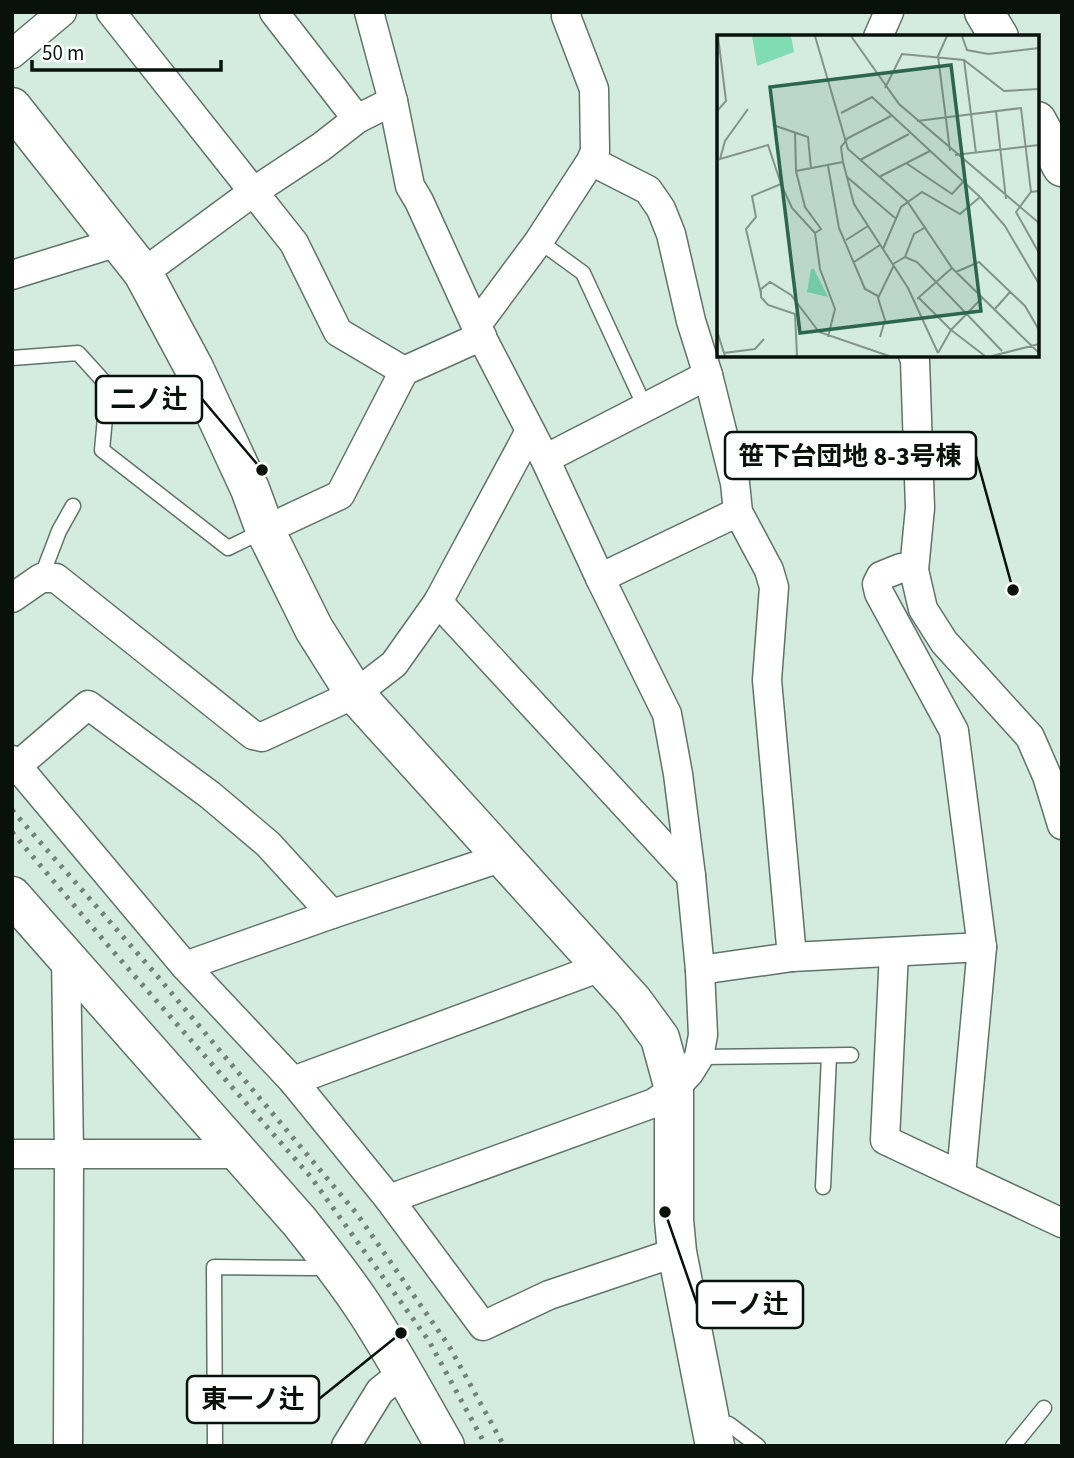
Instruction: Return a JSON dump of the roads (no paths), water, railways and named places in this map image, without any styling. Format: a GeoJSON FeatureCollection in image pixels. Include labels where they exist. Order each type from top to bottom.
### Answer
{"type":"FeatureCollection","features":[{"type":"Feature","properties":{"kind":"street"},"geometry":{"type":"LineString","coordinates":[[12,54],[62,12]]}},
{"type":"Feature","properties":{"kind":"street"},"geometry":{"type":"LineString","coordinates":[[111,12],[294,243],[338,332],[404,370]]}},
{"type":"Feature","properties":{"kind":"street"},"geometry":{"type":"LineString","coordinates":[[274,12],[357,119]]}},
{"type":"Feature","properties":{"kind":"street"},"geometry":{"type":"LineString","coordinates":[[369,12],[393,101],[410,186],[479,331],[545,458],[600,578],[667,713],[691,876],[703,1035],[699,1057],[689,1073],[674,1089],[654,1103],[388,1199]]}},
{"type":"Feature","properties":{"kind":"street"},"geometry":{"type":"LineString","coordinates":[[265,530],[340,495],[404,370],[479,331],[591,161],[595,151],[594,89],[566,16],[567,12]]}},
{"type":"Feature","properties":{"kind":"street"},"geometry":{"type":"LineString","coordinates":[[879,35],[889,12]]}},
{"type":"Feature","properties":{"kind":"street"},"geometry":{"type":"LineString","coordinates":[[984,12],[998,35]]}},
{"type":"Feature","properties":{"kind":"street"},"geometry":{"type":"LineString","coordinates":[[143,273],[357,119],[393,101]]}},
{"type":"Feature","properties":{"kind":"street"},"geometry":{"type":"LineString","coordinates":[[12,107],[143,273],[194,368],[250,489],[265,530],[314,629],[355,694],[633,1001],[660,1038],[674,1089],[674,1220],[677,1252],[713,1436]]}},
{"type":"Feature","properties":{"kind":"street"},"geometry":{"type":"LineString","coordinates":[[1039,125],[1062,167]]}},
{"type":"Feature","properties":{"kind":"street"},"geometry":{"type":"LineString","coordinates":[[591,161],[648,190],[661,209],[671,234],[691,321],[708,375],[735,483],[738,512],[769,570],[774,587],[767,680],[792,957]]}},
{"type":"Feature","properties":{"kind":"street"},"geometry":{"type":"LineString","coordinates":[[12,275],[118,242]]}},
{"type":"Feature","properties":{"kind":"street"},"geometry":{"type":"LineString","coordinates":[[914,357],[920,509],[914,570],[923,609],[944,642],[1030,737],[1047,776],[1062,825]]}},
{"type":"Feature","properties":{"kind":"street"},"geometry":{"type":"LineString","coordinates":[[545,458],[708,375]]}},
{"type":"Feature","properties":{"kind":"street"},"geometry":{"type":"LineString","coordinates":[[12,598],[41,578],[57,578],[253,735],[262,737],[355,694],[394,664],[438,602],[530,431]]}},
{"type":"Feature","properties":{"kind":"street"},"geometry":{"type":"LineString","coordinates":[[600,578],[738,512]]}},
{"type":"Feature","properties":{"kind":"street"},"geometry":{"type":"LineString","coordinates":[[914,570],[901,568],[881,576],[877,584],[878,593],[954,731],[982,947],[961,1175]]}},
{"type":"Feature","properties":{"kind":"street"},"geometry":{"type":"LineString","coordinates":[[438,602],[691,876]]}},
{"type":"Feature","properties":{"kind":"street"},"geometry":{"type":"LineString","coordinates":[[332,914],[268,844],[210,795],[88,705],[15,763],[185,966],[293,1081],[388,1199],[483,1326],[549,1295],[677,1252]]}},
{"type":"Feature","properties":{"kind":"street"},"geometry":{"type":"LineString","coordinates":[[185,966],[503,857]]}},
{"type":"Feature","properties":{"kind":"street"},"geometry":{"type":"LineString","coordinates":[[12,896],[26,927],[66,956],[333,1263],[404,1372],[445,1446]]}},
{"type":"Feature","properties":{"kind":"street"},"geometry":{"type":"LineString","coordinates":[[700,970],[792,957],[982,947]]}},
{"type":"Feature","properties":{"kind":"street"},"geometry":{"type":"LineString","coordinates":[[894,952],[885,1140],[1062,1223]]}},
{"type":"Feature","properties":{"kind":"street"},"geometry":{"type":"LineString","coordinates":[[66,956],[69,1154],[68,1446]]}},
{"type":"Feature","properties":{"kind":"street"},"geometry":{"type":"LineString","coordinates":[[293,1081],[601,967]]}},
{"type":"Feature","properties":{"kind":"street"},"geometry":{"type":"LineString","coordinates":[[12,1154],[240,1153]]}},
{"type":"Feature","properties":{"kind":"street"},"geometry":{"type":"LineString","coordinates":[[346,1446],[380,1391],[404,1372]]}},
{"type":"Feature","properties":{"kind":"lane"},"geometry":{"type":"LineString","coordinates":[[539,242],[583,273],[645,407]]}},
{"type":"Feature","properties":{"kind":"lane"},"geometry":{"type":"LineString","coordinates":[[12,358],[78,353],[108,386],[102,450],[228,548],[265,530]]}},
{"type":"Feature","properties":{"kind":"lane"},"geometry":{"type":"LineString","coordinates":[[41,578],[59,531],[73,506]]}},
{"type":"Feature","properties":{"kind":"lane"},"geometry":{"type":"LineString","coordinates":[[699,1057],[851,1055]]}},
{"type":"Feature","properties":{"kind":"lane"},"geometry":{"type":"LineString","coordinates":[[823,1187],[829,1056]]}},
{"type":"Feature","properties":{"kind":"lane"},"geometry":{"type":"LineString","coordinates":[[215,1446],[214,1267],[315,1268],[333,1263]]}},
{"type":"Feature","properties":{"kind":"lane"},"geometry":{"type":"LineString","coordinates":[[1013,1446],[1044,1408]]}},
{"type":"Feature","properties":{"kind":"lane"},"geometry":{"type":"LineString","coordinates":[[713,1436],[729,1424],[758,1446]]}},
{"type":"Feature","properties":{"kind":"railway"},"geometry":{"type":"LineString","coordinates":[[12,810],[153,971],[357,1214],[449,1346],[504,1446]]}},
{"type":"Feature","properties":{"kind":"railway"},"geometry":{"type":"LineString","coordinates":[[12,832],[310,1176],[429,1341],[486,1446]]}},
{"type":"Feature","properties":{"kind":"place","name":"二ノ辻"},"geometry":{"type":"Point","coordinates":[262,470]}},
{"type":"Feature","properties":{"kind":"place","name":"笹下台団地 8-3号棟"},"geometry":{"type":"Point","coordinates":[1013,590]}},
{"type":"Feature","properties":{"kind":"place","name":"一ノ辻"},"geometry":{"type":"Point","coordinates":[665,1212]}},
{"type":"Feature","properties":{"kind":"place","name":"東一ノ辻"},"geometry":{"type":"Point","coordinates":[401,1333]}}]}
